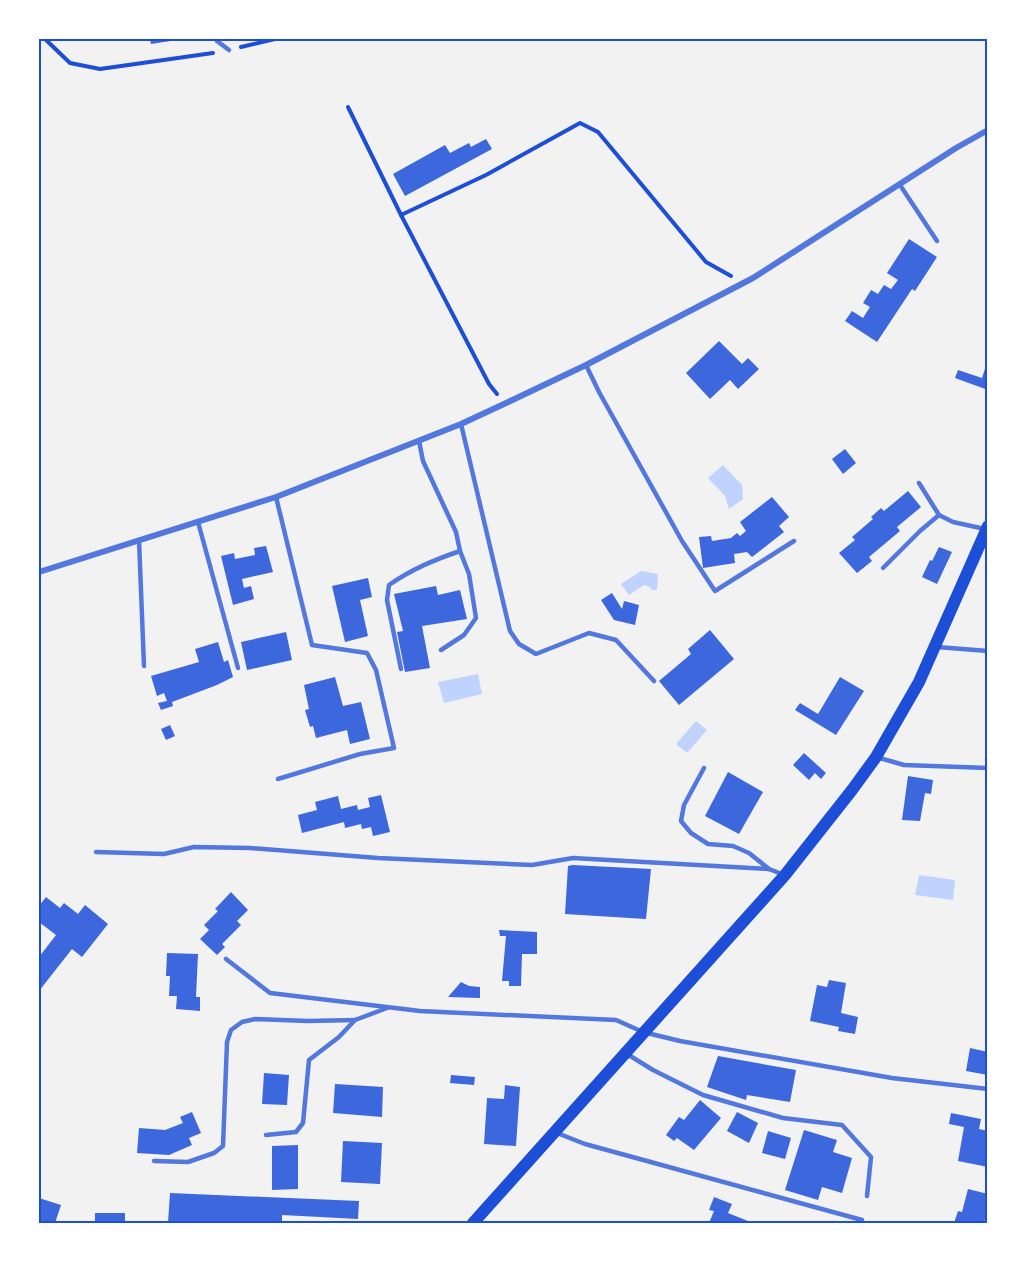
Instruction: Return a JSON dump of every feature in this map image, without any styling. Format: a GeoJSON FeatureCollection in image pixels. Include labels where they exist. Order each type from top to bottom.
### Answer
{"type":"FeatureCollection","features":[{"type":"Feature","properties":{"kind":"main road"},"geometry":{"type":"LineString","coordinates":[[473,1223],[785,875],[876,758],[919,682],[988,528]]}},
{"type":"Feature","properties":{"kind":"street"},"geometry":{"type":"LineString","coordinates":[[39,572],[276,497],[419,441],[504,404],[586,365],[753,278],[956,148],[988,130]]}},
{"type":"Feature","properties":{"kind":"lane"},"geometry":{"type":"LineString","coordinates":[[216,39],[229,50]]}},
{"type":"Feature","properties":{"kind":"lane"},"geometry":{"type":"LineString","coordinates":[[900,185],[937,241]]}},
{"type":"Feature","properties":{"kind":"lane"},"geometry":{"type":"LineString","coordinates":[[586,365],[604,402],[682,541],[715,591],[794,541]]}},
{"type":"Feature","properties":{"kind":"lane"},"geometry":{"type":"LineString","coordinates":[[460,424],[510,631],[519,644],[536,654],[589,633],[616,639],[654,681]]}},
{"type":"Feature","properties":{"kind":"lane"},"geometry":{"type":"LineString","coordinates":[[419,441],[423,461],[456,532],[469,574],[476,618],[464,635],[441,650]]}},
{"type":"Feature","properties":{"kind":"lane"},"geometry":{"type":"LineString","coordinates":[[919,483],[939,515],[953,522],[988,528]]}},
{"type":"Feature","properties":{"kind":"lane"},"geometry":{"type":"LineString","coordinates":[[276,497],[312,645],[367,653],[376,670],[394,748],[360,754],[278,779]]}},
{"type":"Feature","properties":{"kind":"lane"},"geometry":{"type":"LineString","coordinates":[[883,568],[939,515]]}},
{"type":"Feature","properties":{"kind":"lane"},"geometry":{"type":"LineString","coordinates":[[198,522],[238,668]]}},
{"type":"Feature","properties":{"kind":"lane"},"geometry":{"type":"LineString","coordinates":[[140,540],[144,666]]}},
{"type":"Feature","properties":{"kind":"lane"},"geometry":{"type":"LineString","coordinates":[[401,669],[387,600],[389,585],[428,562],[460,551]]}},
{"type":"Feature","properties":{"kind":"lane"},"geometry":{"type":"LineString","coordinates":[[934,647],[988,651]]}},
{"type":"Feature","properties":{"kind":"lane"},"geometry":{"type":"LineString","coordinates":[[876,758],[904,765],[988,768]]}},
{"type":"Feature","properties":{"kind":"lane"},"geometry":{"type":"LineString","coordinates":[[704,768],[684,805],[681,820],[691,833],[708,844],[733,846],[749,853],[770,869],[785,875]]}},
{"type":"Feature","properties":{"kind":"lane"},"geometry":{"type":"LineString","coordinates":[[96,852],[164,854],[194,847],[250,848],[378,858],[532,866],[573,858],[770,869]]}},
{"type":"Feature","properties":{"kind":"lane"},"geometry":{"type":"LineString","coordinates":[[226,959],[270,993],[420,1011],[616,1020],[643,1032],[681,1041],[892,1078],[988,1089]]}},
{"type":"Feature","properties":{"kind":"lane"},"geometry":{"type":"LineString","coordinates":[[154,1161],[188,1162],[214,1154],[223,1146],[227,1042],[231,1030],[242,1022],[255,1019],[308,1022],[355,1020],[389,1007]]}},
{"type":"Feature","properties":{"kind":"lane"},"geometry":{"type":"LineString","coordinates":[[266,1135],[296,1132],[303,1123],[309,1060],[339,1037],[355,1020]]}},
{"type":"Feature","properties":{"kind":"lane"},"geometry":{"type":"LineString","coordinates":[[624,1053],[703,1095],[783,1118],[842,1125],[871,1157],[867,1196]]}},
{"type":"Feature","properties":{"kind":"lane"},"geometry":{"type":"LineString","coordinates":[[554,1132],[585,1144],[862,1220]]}},
{"type":"Feature","properties":{"kind":"path"},"geometry":{"type":"LineString","coordinates":[[45,39],[70,63],[100,69],[229,50],[275,39]]}},
{"type":"Feature","properties":{"kind":"path"},"geometry":{"type":"LineString","coordinates":[[348,107],[489,384],[504,404]]}},
{"type":"Feature","properties":{"kind":"path"},"geometry":{"type":"LineString","coordinates":[[401,215],[486,175],[580,123],[598,132],[706,262],[728,275],[753,278]]}},
{"type":"Feature","properties":{"kind":"water"},"geometry":{"type":"Polygon","coordinates":[[[723,465],[742,485],[743,499],[729,509],[725,496],[708,478],[723,465]]]}},
{"type":"Feature","properties":{"kind":"water"},"geometry":{"type":"Polygon","coordinates":[[[641,571],[658,574],[657,590],[644,585],[629,595],[621,584],[641,571]]]}},
{"type":"Feature","properties":{"kind":"water"},"geometry":{"type":"Polygon","coordinates":[[[478,674],[482,694],[444,703],[438,682],[478,674]]]}},
{"type":"Feature","properties":{"kind":"water"},"geometry":{"type":"Polygon","coordinates":[[[696,721],[707,730],[687,753],[676,744],[696,721]]]}},
{"type":"Feature","properties":{"kind":"water"},"geometry":{"type":"Polygon","coordinates":[[[919,875],[955,880],[953,900],[915,895],[919,875]]]}},
{"type":"Feature","properties":{"kind":"building"},"geometry":{"type":"Polygon","coordinates":[[[150,39],[177,39],[177,40],[151,44],[150,39]]]}},
{"type":"Feature","properties":{"kind":"building"},"geometry":{"type":"Polygon","coordinates":[[[486,139],[492,149],[405,196],[393,174],[445,145],[450,153],[469,143],[471,147],[486,139]]]}},
{"type":"Feature","properties":{"kind":"building"},"geometry":{"type":"Polygon","coordinates":[[[909,239],[937,257],[915,291],[912,289],[877,342],[845,321],[852,311],[863,318],[870,307],[863,303],[871,290],[878,294],[884,285],[891,289],[898,280],[887,273],[909,239]]]}},
{"type":"Feature","properties":{"kind":"building"},"geometry":{"type":"Polygon","coordinates":[[[719,341],[742,364],[748,358],[759,369],[738,389],[730,380],[710,399],[686,373],[719,341]]]}},
{"type":"Feature","properties":{"kind":"building"},"geometry":{"type":"Polygon","coordinates":[[[988,359],[988,390],[955,378],[958,370],[982,378],[988,359]]]}},
{"type":"Feature","properties":{"kind":"building"},"geometry":{"type":"Polygon","coordinates":[[[845,449],[856,463],[843,474],[832,459],[845,449]]]}},
{"type":"Feature","properties":{"kind":"building"},"geometry":{"type":"Polygon","coordinates":[[[908,491],[921,507],[897,527],[900,531],[869,557],[872,561],[857,573],[839,553],[855,540],[852,537],[873,519],[871,517],[881,508],[884,511],[908,491]]]}},
{"type":"Feature","properties":{"kind":"building"},"geometry":{"type":"Polygon","coordinates":[[[772,497],[789,517],[779,526],[784,532],[752,557],[747,552],[734,554],[735,563],[703,568],[699,537],[711,536],[712,541],[731,538],[737,533],[740,536],[746,531],[740,522],[772,497]]]}},
{"type":"Feature","properties":{"kind":"building"},"geometry":{"type":"Polygon","coordinates":[[[266,546],[273,572],[242,579],[244,588],[251,586],[254,599],[233,605],[221,556],[234,553],[235,559],[255,555],[254,548],[266,546]]]}},
{"type":"Feature","properties":{"kind":"building"},"geometry":{"type":"Polygon","coordinates":[[[939,547],[952,552],[937,584],[922,577],[939,547]]]}},
{"type":"Feature","properties":{"kind":"building"},"geometry":{"type":"Polygon","coordinates":[[[368,578],[372,597],[360,600],[368,636],[345,642],[332,586],[368,578]]]}},
{"type":"Feature","properties":{"kind":"building"},"geometry":{"type":"Polygon","coordinates":[[[436,586],[438,595],[460,590],[467,619],[422,626],[430,668],[405,672],[397,632],[403,631],[394,594],[436,586]]]}},
{"type":"Feature","properties":{"kind":"building"},"geometry":{"type":"Polygon","coordinates":[[[612,593],[622,609],[624,601],[639,605],[635,625],[614,620],[601,600],[612,593]]]}},
{"type":"Feature","properties":{"kind":"building"},"geometry":{"type":"Polygon","coordinates":[[[710,630],[734,659],[679,705],[659,681],[691,654],[688,649],[710,630]]]}},
{"type":"Feature","properties":{"kind":"building"},"geometry":{"type":"Polygon","coordinates":[[[286,632],[292,660],[247,670],[241,642],[286,632]]]}},
{"type":"Feature","properties":{"kind":"building"},"geometry":{"type":"Polygon","coordinates":[[[218,642],[224,662],[228,660],[233,677],[172,702],[173,706],[161,710],[158,703],[167,701],[164,693],[157,696],[151,676],[199,662],[195,649],[218,642]]]}},
{"type":"Feature","properties":{"kind":"building"},"geometry":{"type":"Polygon","coordinates":[[[335,677],[343,706],[361,702],[370,739],[350,744],[347,730],[316,738],[305,710],[309,709],[304,685],[335,677]]]}},
{"type":"Feature","properties":{"kind":"building"},"geometry":{"type":"Polygon","coordinates":[[[840,677],[864,691],[836,735],[795,710],[800,703],[818,714],[840,677]]]}},
{"type":"Feature","properties":{"kind":"building"},"geometry":{"type":"Polygon","coordinates":[[[170,725],[175,736],[166,740],[161,729],[170,725]]]}},
{"type":"Feature","properties":{"kind":"building"},"geometry":{"type":"Polygon","coordinates":[[[804,753],[826,773],[821,779],[815,773],[809,780],[793,765],[804,753]]]}},
{"type":"Feature","properties":{"kind":"building"},"geometry":{"type":"Polygon","coordinates":[[[728,772],[763,792],[739,834],[705,816],[728,772]]]}},
{"type":"Feature","properties":{"kind":"building"},"geometry":{"type":"Polygon","coordinates":[[[908,776],[933,780],[931,794],[925,793],[920,821],[902,820],[908,776]]]}},
{"type":"Feature","properties":{"kind":"building"},"geometry":{"type":"Polygon","coordinates":[[[381,795],[390,832],[373,836],[371,827],[362,829],[361,824],[345,828],[344,822],[302,833],[298,815],[317,810],[315,802],[338,796],[341,809],[357,805],[358,810],[370,807],[368,798],[381,795]]]}},
{"type":"Feature","properties":{"kind":"building"},"geometry":{"type":"Polygon","coordinates":[[[568,866],[651,869],[646,919],[565,914],[568,866]]]}},
{"type":"Feature","properties":{"kind":"building"},"geometry":{"type":"Polygon","coordinates":[[[231,892],[248,910],[237,921],[241,925],[222,944],[225,947],[217,955],[200,939],[209,930],[204,925],[218,911],[215,909],[231,892]]]}},
{"type":"Feature","properties":{"kind":"building"},"geometry":{"type":"Polygon","coordinates":[[[46,897],[60,908],[64,903],[78,914],[85,905],[108,924],[82,957],[72,949],[39,991],[39,957],[56,935],[39,922],[39,906],[46,897]]]}},
{"type":"Feature","properties":{"kind":"building"},"geometry":{"type":"Polygon","coordinates":[[[499,930],[537,932],[537,954],[522,954],[521,986],[509,986],[509,981],[502,981],[506,936],[500,936],[499,930]]]}},
{"type":"Feature","properties":{"kind":"building"},"geometry":{"type":"Polygon","coordinates":[[[167,953],[198,954],[196,997],[200,997],[200,1011],[176,1009],[177,996],[169,996],[170,976],[166,976],[167,953]]]}},
{"type":"Feature","properties":{"kind":"building"},"geometry":{"type":"Polygon","coordinates":[[[829,980],[846,983],[841,1013],[858,1017],[855,1034],[838,1031],[839,1027],[810,1021],[817,985],[827,987],[829,980]]]}},
{"type":"Feature","properties":{"kind":"building"},"geometry":{"type":"Polygon","coordinates":[[[461,982],[469,986],[480,987],[480,998],[448,997],[461,982]]]}},
{"type":"Feature","properties":{"kind":"building"},"geometry":{"type":"Polygon","coordinates":[[[970,1048],[988,1052],[988,1075],[966,1071],[970,1048]]]}},
{"type":"Feature","properties":{"kind":"building"},"geometry":{"type":"Polygon","coordinates":[[[718,1056],[796,1070],[790,1102],[747,1095],[746,1100],[707,1087],[718,1056]]]}},
{"type":"Feature","properties":{"kind":"building"},"geometry":{"type":"Polygon","coordinates":[[[264,1073],[289,1075],[287,1105],[262,1104],[264,1073]]]}},
{"type":"Feature","properties":{"kind":"building"},"geometry":{"type":"Polygon","coordinates":[[[451,1075],[475,1077],[474,1085],[450,1083],[451,1075]]]}},
{"type":"Feature","properties":{"kind":"building"},"geometry":{"type":"Polygon","coordinates":[[[335,1084],[383,1087],[382,1117],[333,1113],[335,1084]]]}},
{"type":"Feature","properties":{"kind":"building"},"geometry":{"type":"Polygon","coordinates":[[[505,1085],[520,1087],[516,1146],[484,1144],[487,1098],[504,1099],[505,1085]]]}},
{"type":"Feature","properties":{"kind":"building"},"geometry":{"type":"Polygon","coordinates":[[[700,1100],[721,1118],[694,1150],[677,1138],[674,1141],[666,1135],[679,1117],[684,1120],[700,1100]]]}},
{"type":"Feature","properties":{"kind":"building"},"geometry":{"type":"Polygon","coordinates":[[[192,1112],[201,1133],[189,1138],[192,1145],[169,1155],[137,1153],[139,1128],[165,1130],[183,1123],[180,1117],[192,1112]]]}},
{"type":"Feature","properties":{"kind":"building"},"geometry":{"type":"Polygon","coordinates":[[[737,1112],[758,1123],[749,1143],[727,1131],[737,1112]]]}},
{"type":"Feature","properties":{"kind":"building"},"geometry":{"type":"Polygon","coordinates":[[[951,1113],[981,1119],[979,1129],[988,1131],[988,1167],[958,1161],[964,1127],[949,1124],[951,1113]]]}},
{"type":"Feature","properties":{"kind":"building"},"geometry":{"type":"Polygon","coordinates":[[[804,1130],[837,1140],[833,1152],[852,1158],[842,1193],[822,1187],[818,1200],[785,1190],[804,1130]]]}},
{"type":"Feature","properties":{"kind":"building"},"geometry":{"type":"Polygon","coordinates":[[[768,1131],[791,1138],[785,1159],[762,1153],[768,1131]]]}},
{"type":"Feature","properties":{"kind":"building"},"geometry":{"type":"Polygon","coordinates":[[[343,1141],[382,1143],[380,1184],[341,1182],[343,1141]]]}},
{"type":"Feature","properties":{"kind":"building"},"geometry":{"type":"Polygon","coordinates":[[[298,1145],[298,1189],[272,1190],[272,1146],[298,1145]]]}},
{"type":"Feature","properties":{"kind":"building"},"geometry":{"type":"Polygon","coordinates":[[[968,1189],[988,1194],[988,1209],[984,1223],[954,1223],[958,1211],[962,1212],[968,1189]]]}},
{"type":"Feature","properties":{"kind":"building"},"geometry":{"type":"Polygon","coordinates":[[[170,1193],[359,1201],[358,1219],[282,1215],[282,1223],[168,1223],[170,1193]]]}},
{"type":"Feature","properties":{"kind":"building"},"geometry":{"type":"Polygon","coordinates":[[[714,1197],[732,1204],[728,1213],[748,1221],[747,1223],[709,1223],[714,1211],[709,1210],[714,1197]]]}},
{"type":"Feature","properties":{"kind":"building"},"geometry":{"type":"Polygon","coordinates":[[[39,1198],[61,1205],[55,1223],[39,1223],[39,1198]]]}},
{"type":"Feature","properties":{"kind":"building"},"geometry":{"type":"Polygon","coordinates":[[[95,1213],[125,1213],[125,1223],[95,1223],[95,1213]]]}}]}
